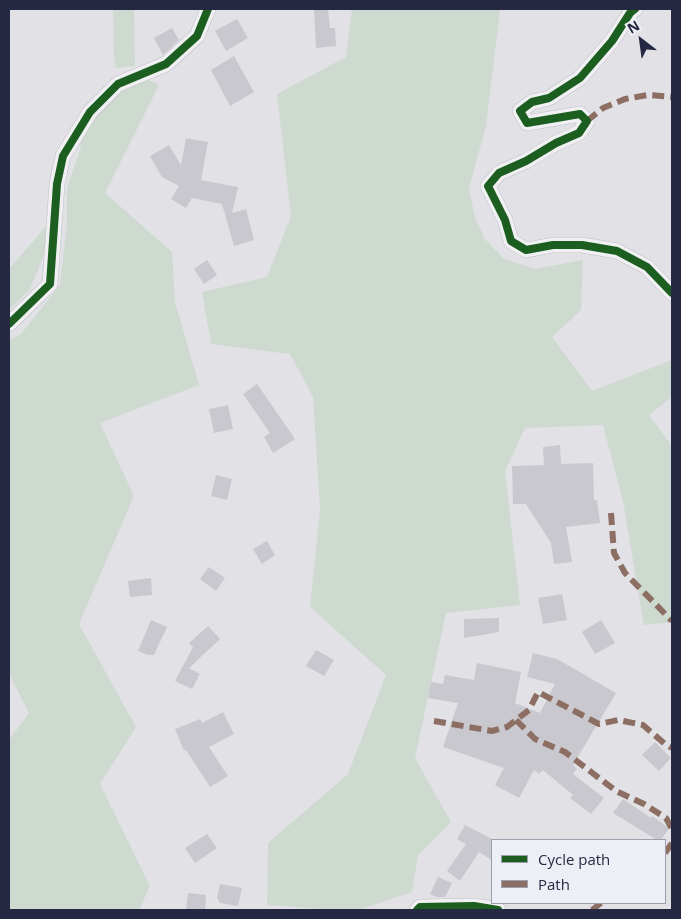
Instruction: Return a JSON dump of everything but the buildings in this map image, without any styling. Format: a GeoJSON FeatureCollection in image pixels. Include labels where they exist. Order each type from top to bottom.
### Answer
{"type":"FeatureCollection","features":[{"type":"Feature","properties":{"kind":"street"},"geometry":{"type":"LineString","coordinates":[[9,324],[50,284],[57,184],[63,156],[90,112],[118,84],[166,64],[197,36],[208,9]]}},
{"type":"Feature","properties":{"kind":"street"},"geometry":{"type":"LineString","coordinates":[[635,9],[630,13],[612,41],[580,78],[549,98],[532,102],[520,111],[527,123],[580,114],[587,121],[579,134],[556,143],[526,161],[499,173],[488,186],[505,220],[511,241],[526,250],[553,244],[582,244],[617,251],[647,267],[672,293]]}},
{"type":"Feature","properties":{"kind":"street"},"geometry":{"type":"LineString","coordinates":[[417,910],[420,908],[474,906],[498,910]]}},
{"type":"Feature","properties":{"kind":"shaded area"},"geometry":{"type":"Polygon","coordinates":[[[113,9],[134,9],[135,66],[116,68],[113,9]]]}},
{"type":"Feature","properties":{"kind":"shaded area"},"geometry":{"type":"Polygon","coordinates":[[[352,9],[500,10],[486,126],[469,188],[475,218],[485,239],[503,258],[534,269],[583,260],[581,310],[552,337],[592,391],[672,360],[672,397],[649,415],[672,446],[672,622],[644,625],[623,501],[603,425],[525,428],[505,471],[520,605],[446,613],[415,758],[451,822],[418,855],[412,892],[358,910],[337,910],[267,905],[268,843],[348,774],[386,675],[310,607],[320,510],[313,397],[290,354],[211,344],[202,292],[267,277],[291,216],[277,94],[346,57],[352,9]]]}},
{"type":"Feature","properties":{"kind":"shaded area"},"geometry":{"type":"Polygon","coordinates":[[[143,77],[159,85],[105,193],[172,252],[175,302],[199,385],[100,423],[134,496],[79,624],[136,727],[100,784],[150,886],[139,910],[9,910],[9,740],[29,713],[9,674],[9,340],[21,334],[60,285],[67,224],[67,188],[80,150],[82,135],[95,115],[122,87],[143,77]]]}},
{"type":"Feature","properties":{"kind":"shaded area"},"geometry":{"type":"Polygon","coordinates":[[[49,223],[45,253],[30,289],[9,310],[9,269],[49,223]]]}},
{"type":"Feature","properties":{"kind":"marked path"},"geometry":{"type":"LineString","coordinates":[[587,121],[603,108],[625,99],[648,95],[672,97]]}},
{"type":"Feature","properties":{"kind":"marked path"},"geometry":{"type":"LineString","coordinates":[[611,513],[614,553],[625,573],[672,621]]}},
{"type":"Feature","properties":{"kind":"marked path"},"geometry":{"type":"LineString","coordinates":[[434,721],[492,731],[507,727],[529,710],[538,692],[599,724],[618,720],[643,725],[672,748]]}},
{"type":"Feature","properties":{"kind":"marked path"},"geometry":{"type":"LineString","coordinates":[[516,720],[535,739],[565,752],[616,791],[644,804],[666,818],[672,829]]}},
{"type":"Feature","properties":{"kind":"marked path"},"geometry":{"type":"LineString","coordinates":[[666,852],[672,843]]}},
{"type":"Feature","properties":{"kind":"marked path"},"geometry":{"type":"LineString","coordinates":[[592,910],[600,904]]}},
{"type":"Feature","properties":{"kind":"cycle path"},"geometry":{"type":"LineString","coordinates":[[9,324],[50,284],[57,184],[63,156],[90,112],[118,84],[166,64],[197,36],[208,9]]}},
{"type":"Feature","properties":{"kind":"cycle path"},"geometry":{"type":"LineString","coordinates":[[635,9],[630,13],[612,41],[580,78],[549,98],[532,102],[520,111],[527,123],[580,114],[587,121],[579,133],[499,173],[488,186],[505,220],[511,241],[526,250],[553,245],[582,245],[617,251],[647,267],[672,293]]}},
{"type":"Feature","properties":{"kind":"cycle path"},"geometry":{"type":"LineString","coordinates":[[417,910],[420,907],[474,906],[498,910]]}}]}
